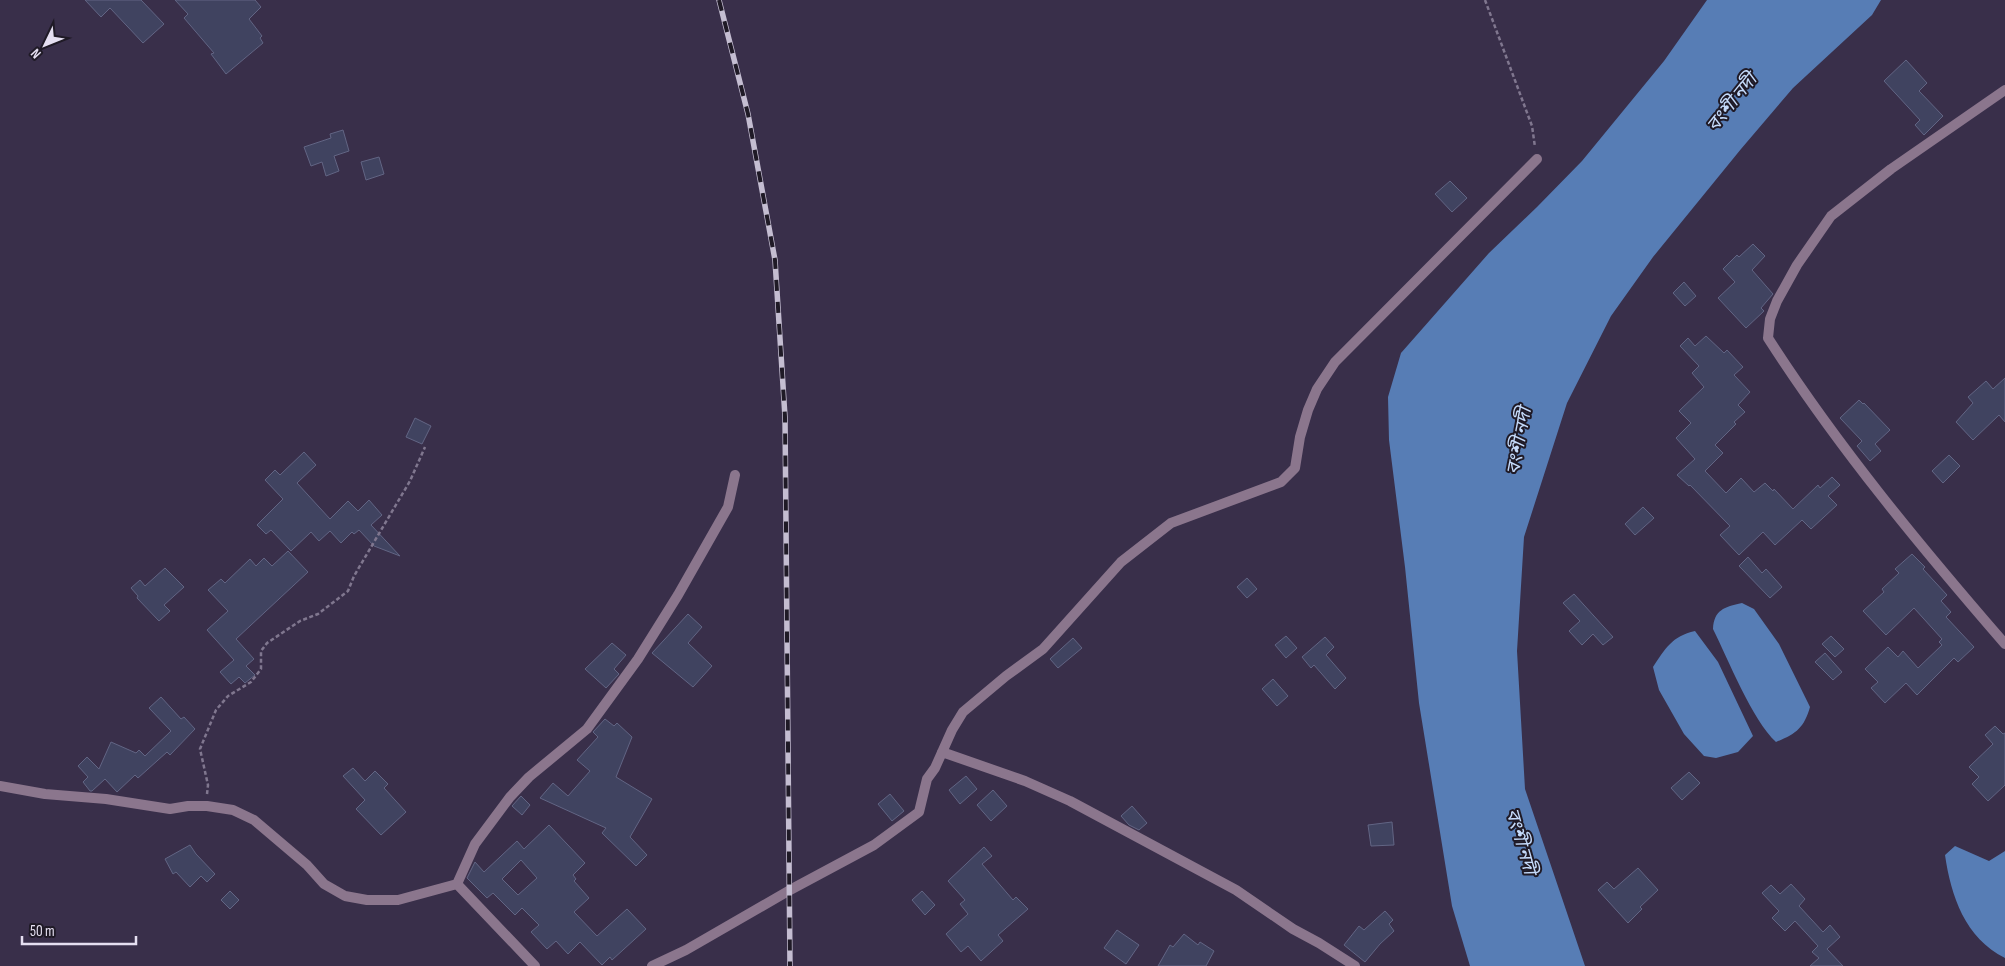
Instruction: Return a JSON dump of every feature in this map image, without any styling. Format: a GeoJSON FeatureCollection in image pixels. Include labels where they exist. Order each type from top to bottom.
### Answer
{"type":"FeatureCollection","features":[{"type":"Feature","properties":{"kind":"street"},"geometry":{"type":"LineString","coordinates":[[2005,90],[1891,169],[1831,216],[1797,265],[1777,301],[1770,319],[1768,332],[1768,338],[1801,388],[1840,441],[1939,567],[2005,644]]}},
{"type":"Feature","properties":{"kind":"street"},"geometry":{"type":"LineString","coordinates":[[652,966],[686,950],[790,890],[874,846],[919,812],[927,779],[963,712],[1006,676],[1043,649],[1121,562],[1170,523],[1281,482],[1295,468],[1300,437],[1308,410],[1317,389],[1335,362],[1537,159]]}},
{"type":"Feature","properties":{"kind":"street"},"geometry":{"type":"LineString","coordinates":[[457,884],[475,844],[510,797],[529,777],[587,729],[638,659],[678,595],[728,507],[734,475]]}},
{"type":"Feature","properties":{"kind":"street"},"geometry":{"type":"LineString","coordinates":[[942,752],[1025,781],[1070,801],[1236,890],[1293,929],[1320,943],[1355,966]]}},
{"type":"Feature","properties":{"kind":"street"},"geometry":{"type":"LineString","coordinates":[[0,786],[46,794],[106,799],[170,809],[188,806],[207,806],[233,810],[254,820],[307,865],[324,884],[345,896],[367,900],[398,900],[457,884]]}},
{"type":"Feature","properties":{"kind":"street"},"geometry":{"type":"LineString","coordinates":[[457,884],[535,966]]}},
{"type":"Feature","properties":{"kind":"path"},"geometry":{"type":"LineString","coordinates":[[1485,0],[1532,126],[1537,159]]}},
{"type":"Feature","properties":{"kind":"path"},"geometry":{"type":"LineString","coordinates":[[207,806],[208,785],[200,749],[216,710],[228,696],[250,682],[261,668],[261,651],[267,643],[300,622],[318,614],[348,591],[354,576],[410,481],[425,447]]}},
{"type":"Feature","properties":{"kind":"water","name":"বংশী নদী"},"geometry":{"type":"Polygon","coordinates":[[[1707,0],[1881,0],[1872,15],[1793,88],[1653,257],[1611,316],[1567,403],[1524,537],[1517,651],[1525,789],[1585,966],[1470,966],[1452,906],[1419,703],[1405,567],[1389,440],[1388,397],[1401,353],[1489,253],[1582,161],[1664,61],[1707,0]]]}},
{"type":"Feature","properties":{"kind":"water"},"geometry":{"type":"Polygon","coordinates":[[[1742,603],[1754,609],[1779,644],[1810,707],[1802,725],[1794,733],[1776,742],[1767,732],[1749,704],[1713,629],[1715,617],[1721,610],[1742,603]]]}},
{"type":"Feature","properties":{"kind":"water"},"geometry":{"type":"Polygon","coordinates":[[[1695,631],[1718,662],[1753,736],[1738,752],[1716,758],[1704,756],[1684,734],[1659,690],[1653,667],[1670,644],[1680,636],[1695,631]]]}},
{"type":"Feature","properties":{"kind":"water"},"geometry":{"type":"Polygon","coordinates":[[[1955,846],[1989,861],[2005,851],[2005,958],[1991,950],[1980,939],[1962,914],[1951,886],[1945,855],[1955,846]]]}},
{"type":"Feature","properties":{"kind":"building"},"geometry":{"type":"Polygon","coordinates":[[[85,0],[141,0],[164,24],[143,43],[110,8],[101,17],[85,0]]]}},
{"type":"Feature","properties":{"kind":"building"},"geometry":{"type":"Polygon","coordinates":[[[175,0],[255,0],[261,7],[249,19],[262,36],[260,38],[263,43],[226,74],[211,54],[214,53],[184,18],[188,14],[175,0]]]}},
{"type":"Feature","properties":{"kind":"building"},"geometry":{"type":"Polygon","coordinates":[[[1906,60],[1927,83],[1919,91],[1943,116],[1924,135],[1915,125],[1920,120],[1884,81],[1906,60]]]}},
{"type":"Feature","properties":{"kind":"building"},"geometry":{"type":"Polygon","coordinates":[[[343,130],[349,151],[334,156],[339,171],[326,176],[322,162],[311,166],[304,147],[331,138],[330,134],[343,130]]]}},
{"type":"Feature","properties":{"kind":"building"},"geometry":{"type":"Polygon","coordinates":[[[379,157],[384,174],[366,180],[361,162],[379,157]]]}},
{"type":"Feature","properties":{"kind":"building"},"geometry":{"type":"Polygon","coordinates":[[[1450,181],[1467,198],[1452,212],[1435,194],[1450,181]]]}},
{"type":"Feature","properties":{"kind":"building"},"geometry":{"type":"Polygon","coordinates":[[[1753,244],[1765,256],[1752,270],[1773,294],[1761,308],[1764,311],[1746,328],[1718,298],[1735,282],[1723,269],[1737,255],[1739,257],[1753,244]]]}},
{"type":"Feature","properties":{"kind":"building"},"geometry":{"type":"Polygon","coordinates":[[[1684,282],[1696,296],[1685,306],[1673,293],[1684,282]]]}},
{"type":"Feature","properties":{"kind":"building"},"geometry":{"type":"Polygon","coordinates":[[[1706,336],[1724,353],[1727,350],[1743,367],[1734,375],[1750,392],[1738,405],[1745,412],[1715,445],[1723,453],[1705,471],[1726,493],[1741,478],[1754,492],[1765,483],[1773,491],[1774,489],[1793,509],[1818,485],[1820,488],[1832,477],[1840,485],[1828,496],[1837,505],[1811,529],[1802,520],[1775,545],[1763,532],[1739,555],[1720,535],[1730,526],[1690,485],[1677,475],[1695,459],[1676,438],[1691,423],[1679,411],[1704,387],[1692,373],[1699,366],[1680,346],[1688,338],[1695,346],[1706,336]]]}},
{"type":"Feature","properties":{"kind":"building"},"geometry":{"type":"Polygon","coordinates":[[[2005,378],[2005,422],[1999,415],[1973,440],[1956,422],[1973,403],[1968,397],[1986,381],[1993,389],[2005,378]]]}},
{"type":"Feature","properties":{"kind":"building"},"geometry":{"type":"Polygon","coordinates":[[[1859,400],[1890,430],[1875,444],[1881,451],[1870,461],[1857,446],[1862,441],[1840,418],[1859,400]]]}},
{"type":"Feature","properties":{"kind":"building"},"geometry":{"type":"Polygon","coordinates":[[[415,418],[431,426],[422,444],[406,437],[415,418]]]}},
{"type":"Feature","properties":{"kind":"building"},"geometry":{"type":"Polygon","coordinates":[[[304,452],[316,465],[297,483],[330,519],[348,501],[358,511],[369,500],[382,515],[371,525],[400,556],[374,546],[359,530],[354,534],[352,532],[341,543],[330,531],[319,541],[311,532],[291,551],[271,530],[266,534],[257,525],[283,499],[265,480],[275,470],[280,475],[304,452]]]}},
{"type":"Feature","properties":{"kind":"building"},"geometry":{"type":"Polygon","coordinates":[[[1949,455],[1960,466],[1943,483],[1932,471],[1949,455]]]}},
{"type":"Feature","properties":{"kind":"building"},"geometry":{"type":"Polygon","coordinates":[[[1643,507],[1654,518],[1635,535],[1625,524],[1643,507]]]}},
{"type":"Feature","properties":{"kind":"building"},"geometry":{"type":"Polygon","coordinates":[[[288,551],[308,572],[236,639],[254,659],[246,666],[255,675],[245,683],[239,677],[231,684],[220,672],[234,660],[207,630],[228,611],[208,590],[221,579],[225,583],[250,559],[256,566],[264,558],[272,566],[288,551]]]}},
{"type":"Feature","properties":{"kind":"building"},"geometry":{"type":"Polygon","coordinates":[[[1912,554],[1947,595],[1941,601],[1951,612],[1946,617],[1974,647],[1958,662],[1954,658],[1917,695],[1906,683],[1885,703],[1871,688],[1878,682],[1865,669],[1888,647],[1898,657],[1903,651],[1918,668],[1942,645],[1939,642],[1942,639],[1914,608],[1886,635],[1863,611],[1884,592],[1882,589],[1899,573],[1895,569],[1912,554]]]}},
{"type":"Feature","properties":{"kind":"building"},"geometry":{"type":"Polygon","coordinates":[[[1748,557],[1762,573],[1766,569],[1782,587],[1770,598],[1739,566],[1748,557]]]}},
{"type":"Feature","properties":{"kind":"building"},"geometry":{"type":"Polygon","coordinates":[[[165,568],[184,587],[164,605],[170,611],[159,621],[137,598],[138,596],[131,588],[140,580],[145,586],[165,568]]]}},
{"type":"Feature","properties":{"kind":"building"},"geometry":{"type":"Polygon","coordinates":[[[1247,578],[1257,589],[1247,598],[1237,587],[1247,578]]]}},
{"type":"Feature","properties":{"kind":"building"},"geometry":{"type":"Polygon","coordinates":[[[1574,594],[1613,637],[1603,645],[1593,634],[1582,645],[1569,631],[1580,621],[1563,603],[1574,594]]]}},
{"type":"Feature","properties":{"kind":"building"},"geometry":{"type":"Polygon","coordinates":[[[688,614],[702,627],[688,643],[712,666],[693,687],[652,653],[688,614]]]}},
{"type":"Feature","properties":{"kind":"building"},"geometry":{"type":"Polygon","coordinates":[[[1286,636],[1297,648],[1286,658],[1275,645],[1286,636]]]}},
{"type":"Feature","properties":{"kind":"building"},"geometry":{"type":"Polygon","coordinates":[[[1831,636],[1844,649],[1835,657],[1822,644],[1831,636]]]}},
{"type":"Feature","properties":{"kind":"building"},"geometry":{"type":"Polygon","coordinates":[[[1325,637],[1334,647],[1326,655],[1346,678],[1335,689],[1314,665],[1311,668],[1302,657],[1325,637]]]}},
{"type":"Feature","properties":{"kind":"building"},"geometry":{"type":"Polygon","coordinates":[[[1073,638],[1082,648],[1058,668],[1050,659],[1073,638]]]}},
{"type":"Feature","properties":{"kind":"building"},"geometry":{"type":"Polygon","coordinates":[[[612,643],[626,655],[614,669],[619,674],[606,688],[585,669],[612,643]]]}},
{"type":"Feature","properties":{"kind":"building"},"geometry":{"type":"Polygon","coordinates":[[[1825,653],[1842,672],[1833,680],[1815,662],[1825,653]]]}},
{"type":"Feature","properties":{"kind":"building"},"geometry":{"type":"Polygon","coordinates":[[[1273,679],[1288,696],[1277,706],[1262,689],[1273,679]]]}},
{"type":"Feature","properties":{"kind":"building"},"geometry":{"type":"Polygon","coordinates":[[[161,697],[181,719],[184,717],[195,729],[170,755],[167,752],[138,778],[135,775],[117,792],[105,779],[90,791],[83,782],[88,777],[78,766],[87,757],[99,769],[111,742],[136,753],[139,750],[145,756],[171,731],[149,708],[161,697]]]}},
{"type":"Feature","properties":{"kind":"building"},"geometry":{"type":"Polygon","coordinates":[[[605,719],[614,726],[617,723],[632,737],[616,777],[652,799],[630,837],[647,855],[636,866],[602,833],[606,828],[540,798],[553,783],[568,796],[590,771],[577,760],[598,737],[593,732],[605,719]]]}},
{"type":"Feature","properties":{"kind":"building"},"geometry":{"type":"Polygon","coordinates":[[[1995,726],[2003,734],[2005,733],[2005,785],[1988,801],[1972,784],[1979,777],[1969,767],[1993,744],[1985,735],[1995,726]]]}},
{"type":"Feature","properties":{"kind":"building"},"geometry":{"type":"Polygon","coordinates":[[[353,768],[365,781],[375,771],[388,784],[384,788],[406,812],[381,835],[356,809],[365,800],[343,776],[353,768]]]}},
{"type":"Feature","properties":{"kind":"building"},"geometry":{"type":"Polygon","coordinates":[[[1689,772],[1700,783],[1682,800],[1671,788],[1689,772]]]}},
{"type":"Feature","properties":{"kind":"building"},"geometry":{"type":"Polygon","coordinates":[[[966,776],[977,789],[960,804],[949,790],[966,776]]]}},
{"type":"Feature","properties":{"kind":"building"},"geometry":{"type":"Polygon","coordinates":[[[993,790],[1007,806],[991,821],[977,805],[993,790]]]}},
{"type":"Feature","properties":{"kind":"building"},"geometry":{"type":"Polygon","coordinates":[[[890,794],[904,811],[892,821],[878,804],[890,794]]]}},
{"type":"Feature","properties":{"kind":"building"},"geometry":{"type":"Polygon","coordinates":[[[521,796],[530,805],[522,815],[512,806],[521,796]]]}},
{"type":"Feature","properties":{"kind":"building"},"geometry":{"type":"Polygon","coordinates":[[[1132,806],[1147,823],[1139,830],[1129,825],[1121,816],[1132,806]]]}},
{"type":"Feature","properties":{"kind":"building"},"geometry":{"type":"Polygon","coordinates":[[[1392,822],[1394,845],[1371,846],[1368,825],[1392,822]]]}},
{"type":"Feature","properties":{"kind":"building"},"geometry":{"type":"Polygon","coordinates":[[[549,825],[585,863],[573,875],[576,879],[574,881],[589,898],[574,912],[597,936],[627,909],[646,929],[612,960],[610,957],[602,965],[580,942],[568,954],[556,941],[547,949],[531,932],[539,925],[522,908],[515,915],[493,893],[487,898],[467,878],[475,862],[484,872],[517,841],[524,849],[549,825]],[[521,860],[502,879],[518,895],[537,878],[521,860]]]}},
{"type":"Feature","properties":{"kind":"building"},"geometry":{"type":"Polygon","coordinates":[[[190,845],[215,874],[207,882],[201,876],[190,887],[176,872],[173,874],[165,859],[190,845]]]}},
{"type":"Feature","properties":{"kind":"building"},"geometry":{"type":"Polygon","coordinates":[[[984,847],[992,856],[982,864],[1013,900],[1016,897],[1028,909],[998,935],[1003,941],[981,961],[968,946],[961,952],[946,934],[968,914],[960,904],[965,900],[948,881],[984,847]]]}},
{"type":"Feature","properties":{"kind":"building"},"geometry":{"type":"Polygon","coordinates":[[[1638,868],[1658,890],[1640,907],[1642,909],[1628,923],[1598,890],[1607,882],[1614,889],[1638,868]]]}},
{"type":"Feature","properties":{"kind":"building"},"geometry":{"type":"Polygon","coordinates":[[[1791,884],[1805,899],[1799,906],[1823,932],[1830,925],[1840,937],[1827,949],[1843,966],[1810,966],[1819,958],[1812,952],[1818,946],[1795,921],[1785,931],[1772,918],[1779,911],[1762,893],[1771,885],[1780,894],[1791,884]]]}},
{"type":"Feature","properties":{"kind":"building"},"geometry":{"type":"Polygon","coordinates":[[[230,891],[239,900],[230,909],[221,900],[230,891]]]}},
{"type":"Feature","properties":{"kind":"building"},"geometry":{"type":"Polygon","coordinates":[[[922,891],[935,905],[925,915],[912,900],[922,891]]]}},
{"type":"Feature","properties":{"kind":"building"},"geometry":{"type":"Polygon","coordinates":[[[1385,911],[1393,920],[1389,924],[1394,931],[1365,962],[1344,945],[1359,926],[1364,930],[1385,911]]]}},
{"type":"Feature","properties":{"kind":"building"},"geometry":{"type":"Polygon","coordinates":[[[1117,930],[1139,945],[1126,964],[1104,948],[1117,930]]]}},
{"type":"Feature","properties":{"kind":"building"},"geometry":{"type":"Polygon","coordinates":[[[1184,934],[1198,945],[1200,942],[1214,951],[1206,966],[1158,966],[1170,945],[1173,947],[1184,934]]]}},
{"type":"Feature","properties":{"kind":"railway"},"geometry":{"type":"LineString","coordinates":[[719,0],[748,114],[775,260],[785,417],[790,966]]}}]}
